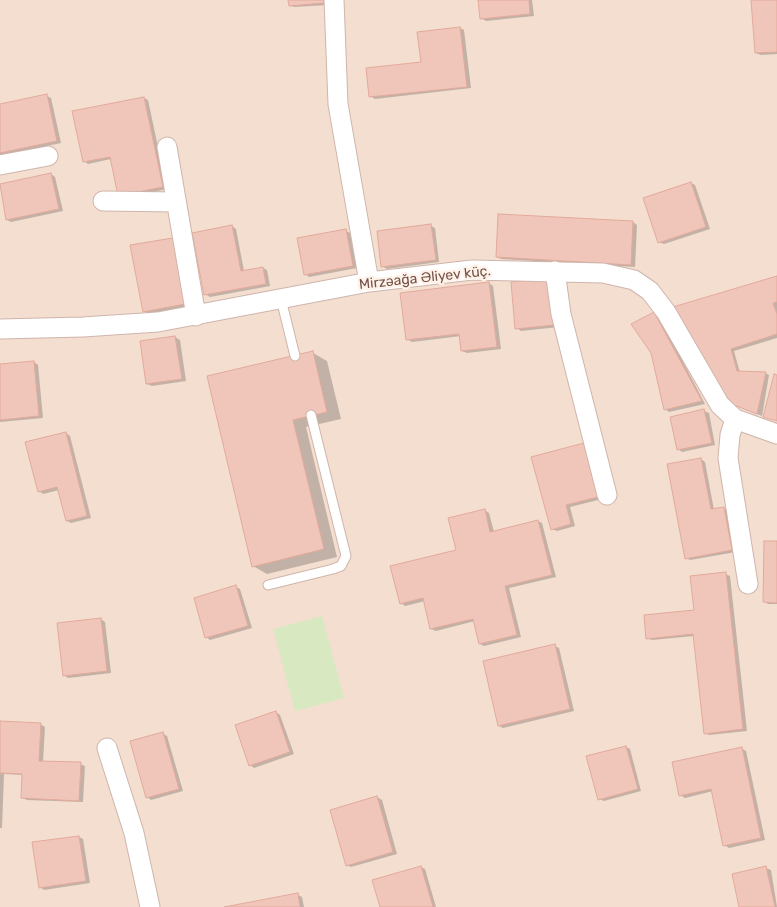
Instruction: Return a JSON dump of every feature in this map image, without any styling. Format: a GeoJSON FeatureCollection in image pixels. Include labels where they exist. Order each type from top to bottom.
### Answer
{"type":"FeatureCollection","features":[{"type":"Feature","properties":{"kind":"street"},"geometry":{"type":"LineString","coordinates":[[334,0],[335,66],[338,104],[369,282]]}},
{"type":"Feature","properties":{"kind":"street"},"geometry":{"type":"LineString","coordinates":[[167,147],[196,316]]}},
{"type":"Feature","properties":{"kind":"street"},"geometry":{"type":"LineString","coordinates":[[0,166],[48,156]]}},
{"type":"Feature","properties":{"kind":"street"},"geometry":{"type":"LineString","coordinates":[[103,201],[176,202]]}},
{"type":"Feature","properties":{"kind":"street","name":"Mirzəağa Əliyev küç."},"geometry":{"type":"LineString","coordinates":[[0,329],[126,325],[196,316],[369,282],[472,270],[613,274],[642,284],[666,312],[712,394],[735,419],[777,434]]}},
{"type":"Feature","properties":{"kind":"street"},"geometry":{"type":"LineString","coordinates":[[555,271],[561,314],[608,495]]}},
{"type":"Feature","properties":{"kind":"street"},"geometry":{"type":"LineString","coordinates":[[735,419],[730,435],[728,458],[748,584]]}},
{"type":"Feature","properties":{"kind":"street"},"geometry":{"type":"LineString","coordinates":[[107,748],[134,833],[150,907]]}},
{"type":"Feature","properties":{"kind":"lane"},"geometry":{"type":"LineString","coordinates":[[281,299],[295,356]]}},
{"type":"Feature","properties":{"kind":"lane"},"geometry":{"type":"LineString","coordinates":[[268,585],[333,569],[341,566],[346,556],[311,415]]}},
{"type":"Feature","properties":{"kind":"shaded area"},"geometry":{"type":"Polygon","coordinates":[[[0,0],[777,0],[777,907],[0,907],[0,0]]]}},
{"type":"Feature","properties":{"kind":"green space"},"geometry":{"type":"Polygon","coordinates":[[[322,616],[344,698],[295,711],[273,629],[322,616]]]}},
{"type":"Feature","properties":{"kind":"building"},"geometry":{"type":"Polygon","coordinates":[[[288,0],[324,0],[324,3],[289,6],[288,0]]]}},
{"type":"Feature","properties":{"kind":"building"},"geometry":{"type":"Polygon","coordinates":[[[478,0],[529,0],[530,14],[480,19],[478,0]]]}},
{"type":"Feature","properties":{"kind":"building"},"geometry":{"type":"Polygon","coordinates":[[[751,0],[777,0],[777,52],[755,53],[751,0]]]}},
{"type":"Feature","properties":{"kind":"building"},"geometry":{"type":"Polygon","coordinates":[[[460,27],[467,87],[369,97],[366,68],[421,62],[417,32],[460,27]]]}},
{"type":"Feature","properties":{"kind":"building"},"geometry":{"type":"Polygon","coordinates":[[[47,94],[57,141],[0,153],[0,104],[47,94]]]}},
{"type":"Feature","properties":{"kind":"building"},"geometry":{"type":"Polygon","coordinates":[[[144,97],[163,187],[118,196],[110,157],[83,162],[72,111],[144,97]]]}},
{"type":"Feature","properties":{"kind":"building"},"geometry":{"type":"Polygon","coordinates":[[[51,173],[59,209],[6,220],[0,184],[51,173]]]}},
{"type":"Feature","properties":{"kind":"building"},"geometry":{"type":"Polygon","coordinates":[[[691,182],[706,227],[658,243],[643,198],[691,182]]]}},
{"type":"Feature","properties":{"kind":"building"},"geometry":{"type":"Polygon","coordinates":[[[498,214],[633,221],[631,265],[496,257],[498,214]]]}},
{"type":"Feature","properties":{"kind":"building"},"geometry":{"type":"Polygon","coordinates":[[[431,224],[436,260],[381,267],[377,231],[431,224]]]}},
{"type":"Feature","properties":{"kind":"building"},"geometry":{"type":"Polygon","coordinates":[[[232,225],[241,271],[263,267],[266,284],[204,295],[192,233],[232,225]]]}},
{"type":"Feature","properties":{"kind":"building"},"geometry":{"type":"Polygon","coordinates":[[[346,229],[353,266],[304,275],[297,238],[346,229]]]}},
{"type":"Feature","properties":{"kind":"building"},"geometry":{"type":"Polygon","coordinates":[[[173,238],[185,304],[143,312],[130,245],[173,238]]]}},
{"type":"Feature","properties":{"kind":"building"},"geometry":{"type":"Polygon","coordinates":[[[777,276],[777,302],[773,303],[777,314],[777,334],[731,349],[737,371],[766,372],[757,414],[734,405],[723,394],[673,307],[777,276]]]}},
{"type":"Feature","properties":{"kind":"building"},"geometry":{"type":"Polygon","coordinates":[[[550,278],[555,325],[515,329],[511,282],[550,278]]]}},
{"type":"Feature","properties":{"kind":"building"},"geometry":{"type":"Polygon","coordinates":[[[489,282],[497,347],[461,351],[459,334],[406,340],[400,293],[489,282]]]}},
{"type":"Feature","properties":{"kind":"building"},"geometry":{"type":"Polygon","coordinates":[[[654,312],[702,401],[664,410],[651,353],[631,324],[654,312]]]}},
{"type":"Feature","properties":{"kind":"building"},"geometry":{"type":"Polygon","coordinates":[[[175,336],[182,379],[146,384],[140,341],[175,336]]]}},
{"type":"Feature","properties":{"kind":"building"},"geometry":{"type":"Polygon","coordinates":[[[313,351],[327,412],[293,420],[324,549],[252,567],[207,376],[313,351]]]}},
{"type":"Feature","properties":{"kind":"building"},"geometry":{"type":"Polygon","coordinates":[[[34,361],[39,416],[0,420],[0,364],[34,361]]]}},
{"type":"Feature","properties":{"kind":"building"},"geometry":{"type":"Polygon","coordinates":[[[774,374],[777,375],[777,421],[763,417],[774,374]]]}},
{"type":"Feature","properties":{"kind":"building"},"geometry":{"type":"Polygon","coordinates":[[[704,409],[712,443],[677,450],[670,417],[704,409]]]}},
{"type":"Feature","properties":{"kind":"building"},"geometry":{"type":"Polygon","coordinates":[[[66,432],[87,516],[66,521],[57,487],[38,492],[25,442],[66,432]]]}},
{"type":"Feature","properties":{"kind":"building"},"geometry":{"type":"Polygon","coordinates":[[[584,443],[598,497],[566,505],[571,524],[551,530],[531,457],[584,443]]]}},
{"type":"Feature","properties":{"kind":"building"},"geometry":{"type":"Polygon","coordinates":[[[701,458],[711,509],[724,507],[732,550],[685,559],[667,464],[701,458]]]}},
{"type":"Feature","properties":{"kind":"building"},"geometry":{"type":"Polygon","coordinates":[[[485,509],[490,532],[538,520],[552,575],[505,586],[517,635],[479,644],[473,619],[430,629],[423,598],[400,604],[390,566],[456,550],[448,518],[485,509]]]}},
{"type":"Feature","properties":{"kind":"building"},"geometry":{"type":"Polygon","coordinates":[[[764,541],[777,541],[777,603],[763,602],[764,541]]]}},
{"type":"Feature","properties":{"kind":"building"},"geometry":{"type":"Polygon","coordinates":[[[726,572],[743,729],[704,734],[693,634],[646,639],[644,615],[694,610],[690,576],[726,572]]]}},
{"type":"Feature","properties":{"kind":"building"},"geometry":{"type":"Polygon","coordinates":[[[236,585],[248,626],[205,638],[194,598],[236,585]]]}},
{"type":"Feature","properties":{"kind":"building"},"geometry":{"type":"Polygon","coordinates":[[[101,618],[107,671],[63,676],[57,623],[101,618]]]}},
{"type":"Feature","properties":{"kind":"building"},"geometry":{"type":"Polygon","coordinates":[[[555,644],[570,709],[498,726],[483,661],[555,644]]]}},
{"type":"Feature","properties":{"kind":"building"},"geometry":{"type":"Polygon","coordinates":[[[276,711],[290,752],[249,766],[235,725],[276,711]]]}},
{"type":"Feature","properties":{"kind":"building"},"geometry":{"type":"Polygon","coordinates":[[[0,721],[41,723],[39,761],[81,762],[79,801],[21,798],[22,774],[0,773],[0,721]]]}},
{"type":"Feature","properties":{"kind":"building"},"geometry":{"type":"Polygon","coordinates":[[[163,732],[179,789],[146,798],[130,741],[163,732]]]}},
{"type":"Feature","properties":{"kind":"building"},"geometry":{"type":"Polygon","coordinates":[[[626,746],[638,789],[598,800],[586,756],[626,746]]]}},
{"type":"Feature","properties":{"kind":"building"},"geometry":{"type":"Polygon","coordinates":[[[742,747],[761,838],[723,846],[711,789],[679,796],[672,762],[742,747]]]}},
{"type":"Feature","properties":{"kind":"building"},"geometry":{"type":"Polygon","coordinates":[[[377,796],[393,852],[346,866],[330,810],[377,796]]]}},
{"type":"Feature","properties":{"kind":"building"},"geometry":{"type":"Polygon","coordinates":[[[79,836],[86,881],[39,888],[32,842],[79,836]]]}},
{"type":"Feature","properties":{"kind":"building"},"geometry":{"type":"Polygon","coordinates":[[[421,866],[433,907],[380,907],[372,880],[421,866]]]}},
{"type":"Feature","properties":{"kind":"building"},"geometry":{"type":"Polygon","coordinates":[[[766,866],[775,907],[739,907],[732,874],[766,866]]]}},
{"type":"Feature","properties":{"kind":"building"},"geometry":{"type":"Polygon","coordinates":[[[298,893],[300,907],[224,907],[298,893]]]}}]}
